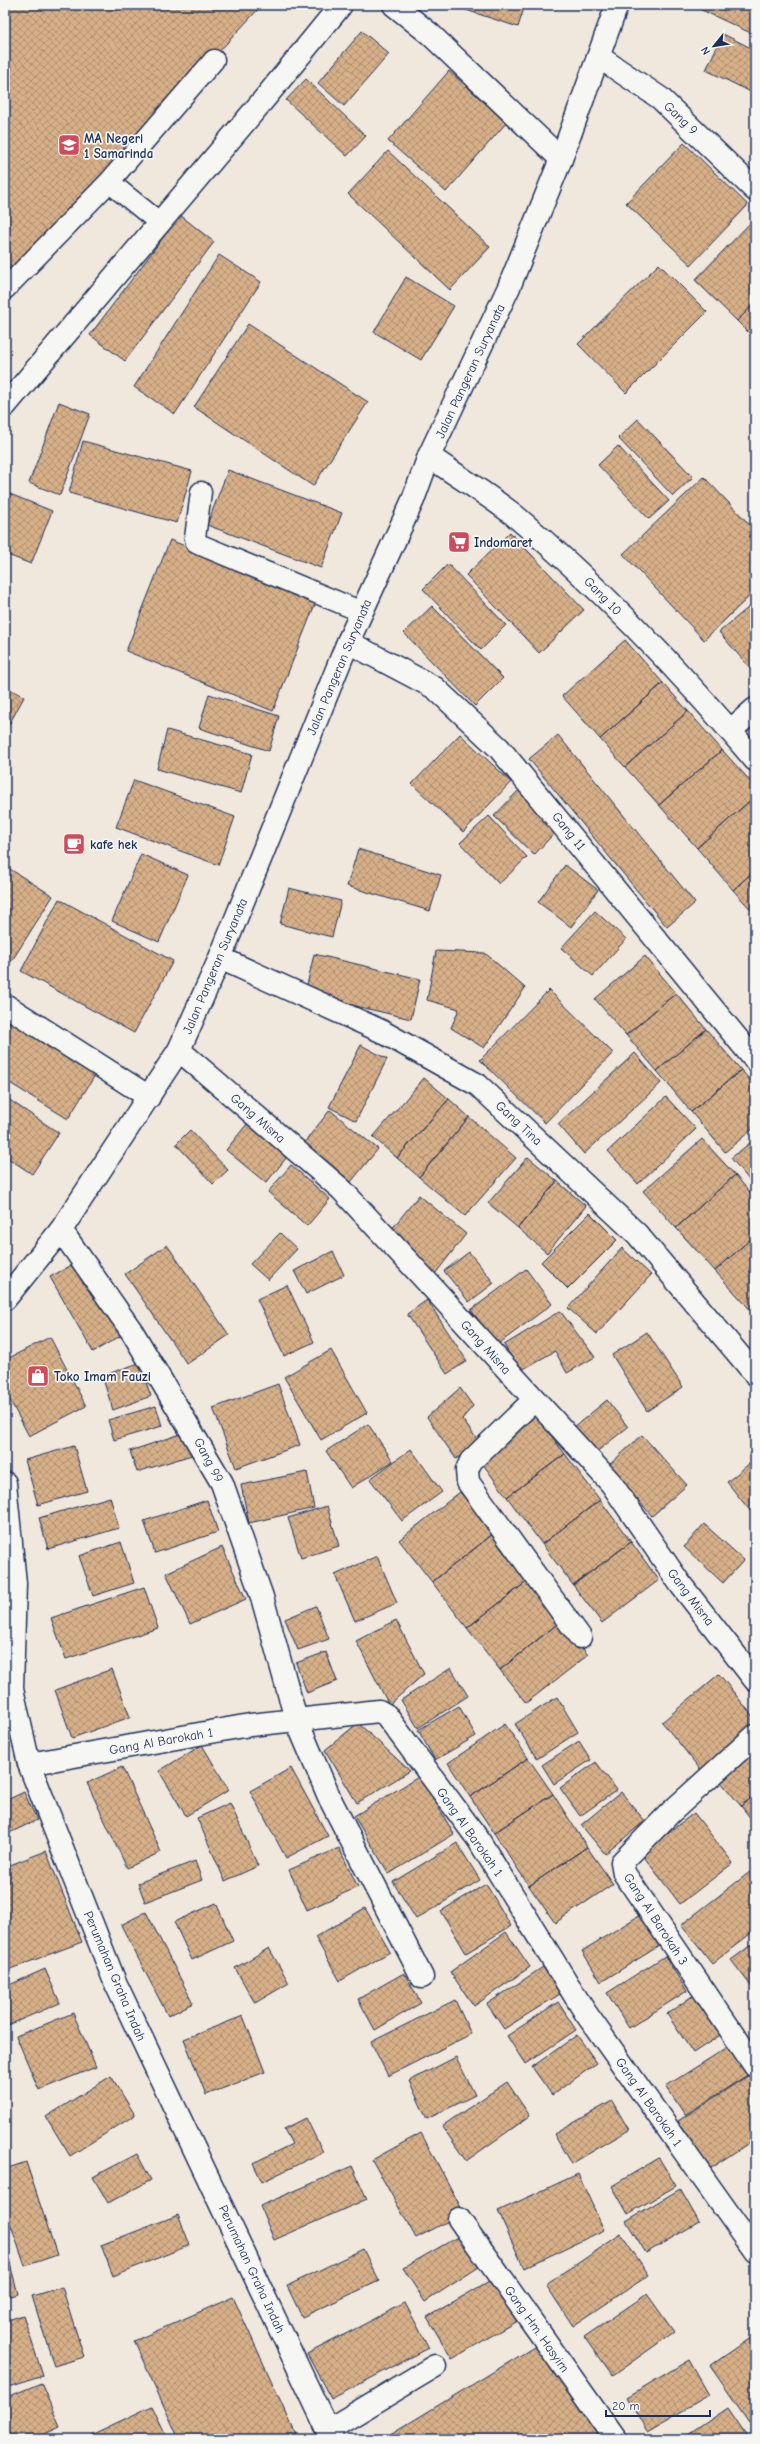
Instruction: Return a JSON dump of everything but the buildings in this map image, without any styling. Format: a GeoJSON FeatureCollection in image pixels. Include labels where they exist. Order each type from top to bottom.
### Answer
{"type":"FeatureCollection","features":[{"type":"Feature","properties":{"kind":"street"},"geometry":{"type":"LineString","coordinates":[[5,406],[160,223],[341,5]]}},
{"type":"Feature","properties":{"kind":"street"},"geometry":{"type":"LineString","coordinates":[[394,5],[430,34],[561,159]]}},
{"type":"Feature","properties":{"kind":"street","name":"Jalan Pangeran Suryanata"},"geometry":{"type":"LineString","coordinates":[[5,1298],[61,1230],[179,1050],[220,958],[348,642],[413,500],[430,456],[509,287],[561,159],[617,5]]}},
{"type":"Feature","properties":{"kind":"street","name":"Gang 9"},"geometry":{"type":"LineString","coordinates":[[599,57],[660,98],[755,190]]}},
{"type":"Feature","properties":{"kind":"street","name":"Gang 10"},"geometry":{"type":"LineString","coordinates":[[430,456],[512,514],[582,575],[730,731],[755,760]]}},
{"type":"Feature","properties":{"kind":"street","name":"Gang 11"},"geometry":{"type":"LineString","coordinates":[[348,642],[435,688],[499,748],[755,1060]]}},
{"type":"Feature","properties":{"kind":"street"},"geometry":{"type":"LineString","coordinates":[[730,731],[755,709]]}},
{"type":"Feature","properties":{"kind":"street","name":"Gang Tina"},"geometry":{"type":"LineString","coordinates":[[220,958],[380,1031],[478,1084],[637,1234],[755,1374]]}},
{"type":"Feature","properties":{"kind":"street"},"geometry":{"type":"LineString","coordinates":[[5,1005],[149,1097]]}},
{"type":"Feature","properties":{"kind":"street","name":"Gang Misna"},"geometry":{"type":"LineString","coordinates":[[179,1050],[341,1189],[534,1400],[610,1484],[681,1585],[755,1680]]}},
{"type":"Feature","properties":{"kind":"street","name":"Gang 99"},"geometry":{"type":"LineString","coordinates":[[61,1230],[133,1333],[222,1483],[262,1597],[296,1719],[330,1799],[422,1976]]}},
{"type":"Feature","properties":{"kind":"street"},"geometry":{"type":"LineString","coordinates":[[534,1400],[471,1461],[467,1470],[468,1482],[580,1637]]}},
{"type":"Feature","properties":{"kind":"street","name":"Perumahan Graha Indah"},"geometry":{"type":"LineString","coordinates":[[5,1483],[14,1583],[12,1690],[29,1764],[115,1982],[330,2435]]}},
{"type":"Feature","properties":{"kind":"street","name":"Gang Al Barokah 1"},"geometry":{"type":"LineString","coordinates":[[29,1764],[296,1719],[379,1711],[386,1715],[478,1839],[585,2012],[755,2251]]}},
{"type":"Feature","properties":{"kind":"street","name":"Gang Al Barokah 3"},"geometry":{"type":"LineString","coordinates":[[755,1736],[671,1812],[622,1862],[624,1873],[755,2066]]}},
{"type":"Feature","properties":{"kind":"street","name":"Gang Hm. Hasyim"},"geometry":{"type":"LineString","coordinates":[[459,2219],[615,2439]]}},
{"type":"Feature","properties":{"kind":"street"},"geometry":{"type":"LineString","coordinates":[[330,2435],[435,2366]]}},
{"type":"Feature","properties":{"kind":"lane"},"geometry":{"type":"LineString","coordinates":[[5,289],[109,182],[214,60]]}},
{"type":"Feature","properties":{"kind":"lane"},"geometry":{"type":"LineString","coordinates":[[109,182],[160,223]]}},
{"type":"Feature","properties":{"kind":"lane"},"geometry":{"type":"LineString","coordinates":[[201,492],[195,538],[196,542],[362,612]]}},
{"type":"Feature","properties":{"kind":"place","name":"MA Negeri 1 Samarinda"},"geometry":{"type":"Point","coordinates":[69,145]}},
{"type":"Feature","properties":{"kind":"place","name":"Indomaret"},"geometry":{"type":"Point","coordinates":[459,542]}},
{"type":"Feature","properties":{"kind":"place","name":"kafe hek"},"geometry":{"type":"Point","coordinates":[74,844]}},
{"type":"Feature","properties":{"kind":"place","name":"Toko Imam Fauzi"},"geometry":{"type":"Point","coordinates":[38,1376]}}]}
